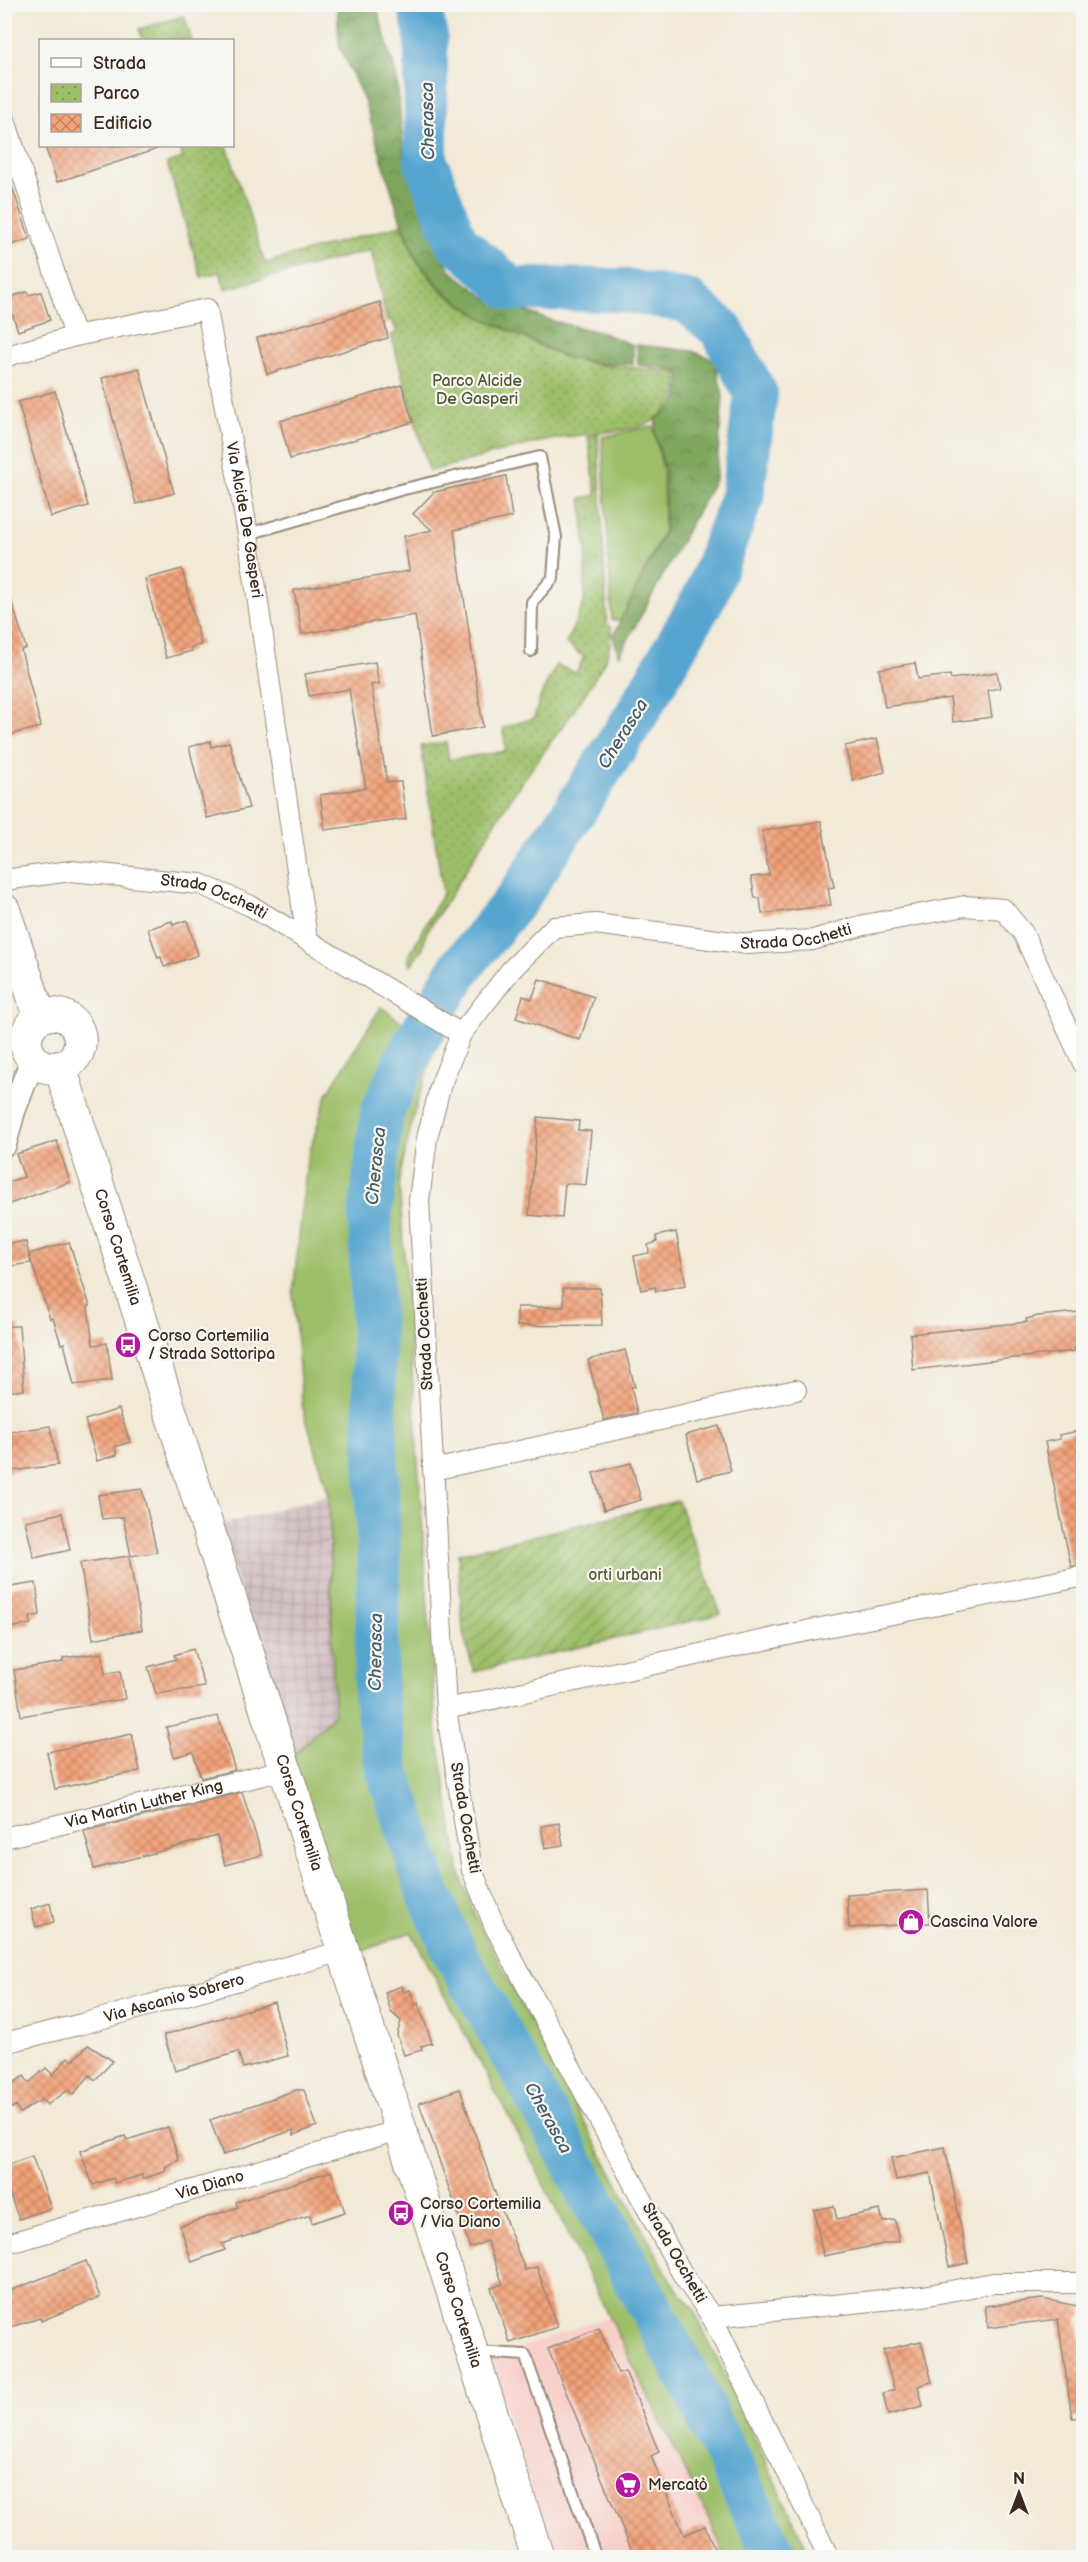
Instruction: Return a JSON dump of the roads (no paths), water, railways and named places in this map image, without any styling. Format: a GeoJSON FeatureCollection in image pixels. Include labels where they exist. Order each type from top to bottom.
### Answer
{"type":"FeatureCollection","features":[{"type":"Feature","properties":{"kind":"main road","name":"Corso Cortemilia"},"geometry":{"type":"LineString","coordinates":[[4,910],[33,1045],[284,1770],[403,2129],[538,2558]]}},
{"type":"Feature","properties":{"kind":"street"},"geometry":{"type":"LineString","coordinates":[[4,117],[75,336]]}},
{"type":"Feature","properties":{"kind":"street","name":"Via Alcide De Gasperi"},"geometry":{"type":"LineString","coordinates":[[4,357],[75,336],[207,309],[248,534],[307,939]]}},
{"type":"Feature","properties":{"kind":"street","name":"Strada Occhetti"},"geometry":{"type":"LineString","coordinates":[[4,880],[71,871],[200,884],[251,906],[398,998],[461,1034]]}},
{"type":"Feature","properties":{"kind":"street","name":"Strada Occhetti"},"geometry":{"type":"LineString","coordinates":[[829,2558],[712,2317],[684,2277],[495,1927],[472,1870],[447,1709],[418,1200],[427,1138],[441,1083],[461,1034],[511,970],[554,927],[595,924],[748,944],[813,940],[864,925],[965,906],[1003,909],[1023,933],[1083,1065]]}},
{"type":"Feature","properties":{"kind":"street"},"geometry":{"type":"LineString","coordinates":[[4,1144],[33,1045]]}},
{"type":"Feature","properties":{"kind":"street"},"geometry":{"type":"LineString","coordinates":[[433,1470],[796,1390]]}},
{"type":"Feature","properties":{"kind":"street"},"geometry":{"type":"LineString","coordinates":[[447,1709],[811,1630],[1080,1577]]}},
{"type":"Feature","properties":{"kind":"street","name":"Via Martin Luther King"},"geometry":{"type":"LineString","coordinates":[[4,1838],[284,1770]]}},
{"type":"Feature","properties":{"kind":"street","name":"Via Ascanio Sobrero"},"geometry":{"type":"LineString","coordinates":[[4,2043],[82,2024],[343,1951]]}},
{"type":"Feature","properties":{"kind":"street","name":"Via Diano"},"geometry":{"type":"LineString","coordinates":[[17,2241],[403,2129]]}},
{"type":"Feature","properties":{"kind":"street"},"geometry":{"type":"LineString","coordinates":[[712,2317],[923,2296],[993,2283],[1083,2283]]}},
{"type":"Feature","properties":{"kind":"lane"},"geometry":{"type":"LineString","coordinates":[[248,534],[400,490],[540,457],[556,537],[553,578],[532,602],[531,651]]}},
{"type":"Feature","properties":{"kind":"lane"},"geometry":{"type":"LineString","coordinates":[[473,2352],[525,2355],[596,2558]]}},
{"type":"Feature","properties":{"kind":"waterway","name":"Cherasca"},"geometry":{"type":"LineString","coordinates":[[419,4],[426,35],[426,162],[456,241],[511,289],[620,290],[687,301],[721,329],[756,394],[742,497],[706,594],[635,717],[519,896],[461,967],[410,1051],[382,1112],[370,1217],[379,1568],[375,1695],[387,1769],[429,1894],[456,1955],[559,2137],[695,2391],[776,2558]]}},
{"type":"Feature","properties":{"kind":"place","name":"Corso Cortemilia / Strada Sottoripa"},"geometry":{"type":"Point","coordinates":[128,1345]}},
{"type":"Feature","properties":{"kind":"place","name":"Cascina Valore"},"geometry":{"type":"Point","coordinates":[911,1922]}},
{"type":"Feature","properties":{"kind":"place","name":"Corso Cortemilia / Via Diano"},"geometry":{"type":"Point","coordinates":[401,2213]}},
{"type":"Feature","properties":{"kind":"place","name":"Mercatò"},"geometry":{"type":"Point","coordinates":[628,2485]}},
{"type":"Feature","properties":{"kind":"park label","name":"Parco Alcide De Gasperi"},"geometry":{"type":"Point","coordinates":[477,390]}},
{"type":"Feature","properties":{"kind":"park label","name":"orti urbani"},"geometry":{"type":"Point","coordinates":[625,1575]}}]}
